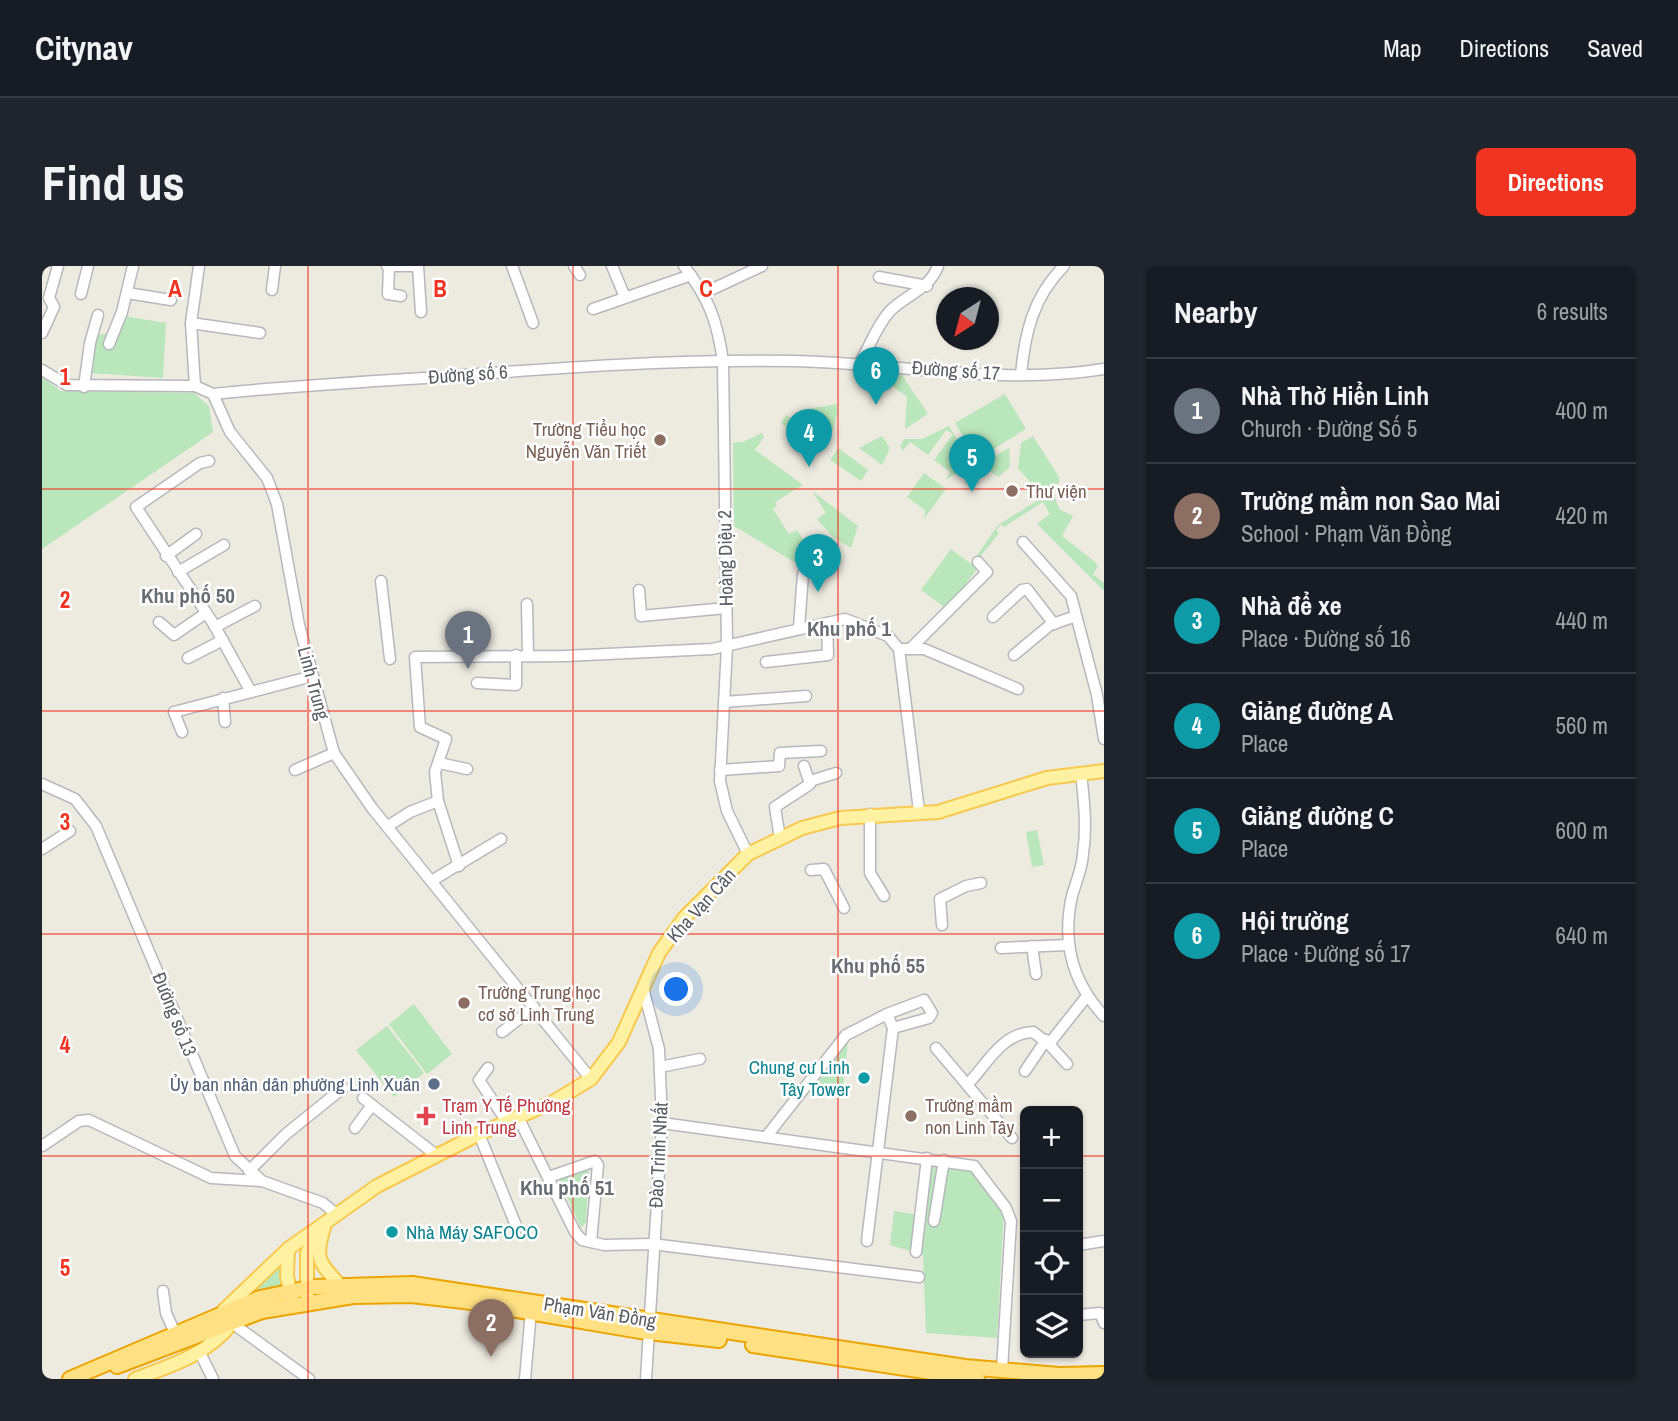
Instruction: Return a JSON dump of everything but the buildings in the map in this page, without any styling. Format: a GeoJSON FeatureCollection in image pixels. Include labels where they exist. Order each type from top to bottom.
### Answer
{"type":"FeatureCollection","features":[{"type":"Feature","properties":{"kind":"highway","name":"Phạm Văn Đồng"},"geometry":{"type":"LineString","coordinates":[[69,1379],[223,1311],[340,1285],[412,1284],[444,1287],[649,1326],[977,1379]]}},
{"type":"Feature","properties":{"kind":"highway","name":"Phạm Văn Đồng"},"geometry":{"type":"LineString","coordinates":[[87,1379],[299,1296],[411,1295],[1002,1370],[1059,1375],[1104,1374]]}},
{"type":"Feature","properties":{"kind":"main road","name":"Kha Vạn Cân"},"geometry":{"type":"LineString","coordinates":[[223,1311],[288,1249],[377,1186],[591,1079],[619,1042],[644,992],[659,953],[684,918],[748,854],[780,838],[840,818],[919,811],[938,812],[1047,778],[1104,771]]}},
{"type":"Feature","properties":{"kind":"main road"},"geometry":{"type":"LineString","coordinates":[[326,1221],[317,1250],[319,1259],[340,1285]]}},
{"type":"Feature","properties":{"kind":"main road"},"geometry":{"type":"LineString","coordinates":[[299,1296],[307,1254],[326,1221]]}},
{"type":"Feature","properties":{"kind":"main road"},"geometry":{"type":"LineString","coordinates":[[288,1249],[299,1296]]}},
{"type":"Feature","properties":{"kind":"main road"},"geometry":{"type":"LineString","coordinates":[[135,1379],[200,1353],[221,1338],[232,1323]]}},
{"type":"Feature","properties":{"kind":"street"},"geometry":{"type":"LineString","coordinates":[[42,333],[54,307],[49,298],[58,266]]}},
{"type":"Feature","properties":{"kind":"street"},"geometry":{"type":"LineString","coordinates":[[81,294],[88,266]]}},
{"type":"Feature","properties":{"kind":"street"},"geometry":{"type":"LineString","coordinates":[[109,344],[127,293],[133,266]]}},
{"type":"Feature","properties":{"kind":"street"},"geometry":{"type":"LineString","coordinates":[[195,386],[191,323],[199,266]]}},
{"type":"Feature","properties":{"kind":"street"},"geometry":{"type":"LineString","coordinates":[[272,290],[275,266]]}},
{"type":"Feature","properties":{"kind":"street"},"geometry":{"type":"LineString","coordinates":[[401,296],[388,294],[388,266],[416,266],[421,312]]}},
{"type":"Feature","properties":{"kind":"street"},"geometry":{"type":"LineString","coordinates":[[512,266],[533,323]]}},
{"type":"Feature","properties":{"kind":"street"},"geometry":{"type":"LineString","coordinates":[[612,266],[625,297]]}},
{"type":"Feature","properties":{"kind":"street","name":"Hoàng Diệu 2"},"geometry":{"type":"LineString","coordinates":[[684,266],[704,293],[718,325],[723,361],[727,646],[720,769],[727,811],[748,854]]}},
{"type":"Feature","properties":{"kind":"street"},"geometry":{"type":"LineString","coordinates":[[704,293],[762,266]]}},
{"type":"Feature","properties":{"kind":"street"},"geometry":{"type":"LineString","coordinates":[[859,364],[880,324],[892,309],[927,286],[938,266]]}},
{"type":"Feature","properties":{"kind":"street"},"geometry":{"type":"LineString","coordinates":[[1021,374],[1024,342],[1034,307],[1051,279],[1064,266]]}},
{"type":"Feature","properties":{"kind":"street"},"geometry":{"type":"LineString","coordinates":[[593,309],[691,275]]}},
{"type":"Feature","properties":{"kind":"street"},"geometry":{"type":"LineString","coordinates":[[879,277],[927,286]]}},
{"type":"Feature","properties":{"kind":"street"},"geometry":{"type":"LineString","coordinates":[[127,293],[171,300]]}},
{"type":"Feature","properties":{"kind":"street"},"geometry":{"type":"LineString","coordinates":[[84,387],[90,343],[99,315]]}},
{"type":"Feature","properties":{"kind":"street"},"geometry":{"type":"LineString","coordinates":[[191,323],[260,333]]}},
{"type":"Feature","properties":{"kind":"street","name":"Đường số 17"},"geometry":{"type":"LineString","coordinates":[[723,361],[859,364],[1067,375],[1104,369]]}},
{"type":"Feature","properties":{"kind":"street","name":"Đường số 6"},"geometry":{"type":"LineString","coordinates":[[213,394],[575,366],[723,361]]}},
{"type":"Feature","properties":{"kind":"street"},"geometry":{"type":"LineString","coordinates":[[42,370],[67,385],[195,386],[213,394]]}},
{"type":"Feature","properties":{"kind":"street","name":"Linh Trung"},"geometry":{"type":"LineString","coordinates":[[213,394],[230,432],[267,478],[277,505],[299,625],[334,753],[388,827],[591,1079]]}},
{"type":"Feature","properties":{"kind":"street"},"geometry":{"type":"LineString","coordinates":[[209,461],[200,463],[136,507],[215,627],[251,692]]}},
{"type":"Feature","properties":{"kind":"street"},"geometry":{"type":"LineString","coordinates":[[166,556],[196,534]]}},
{"type":"Feature","properties":{"kind":"street"},"geometry":{"type":"LineString","coordinates":[[1023,542],[1071,596],[1097,695],[1104,739]]}},
{"type":"Feature","properties":{"kind":"street"},"geometry":{"type":"LineString","coordinates":[[178,572],[224,545]]}},
{"type":"Feature","properties":{"kind":"street"},"geometry":{"type":"LineString","coordinates":[[904,649],[987,572],[978,562]]}},
{"type":"Feature","properties":{"kind":"street"},"geometry":{"type":"LineString","coordinates":[[799,628],[803,574]]}},
{"type":"Feature","properties":{"kind":"street"},"geometry":{"type":"LineString","coordinates":[[381,580],[390,659]]}},
{"type":"Feature","properties":{"kind":"street"},"geometry":{"type":"LineString","coordinates":[[993,617],[1022,590],[1027,589],[1054,624]]}},
{"type":"Feature","properties":{"kind":"street"},"geometry":{"type":"LineString","coordinates":[[639,590],[641,616],[726,608]]}},
{"type":"Feature","properties":{"kind":"street"},"geometry":{"type":"LineString","coordinates":[[527,604],[528,655]]}},
{"type":"Feature","properties":{"kind":"street"},"geometry":{"type":"LineString","coordinates":[[215,627],[255,606]]}},
{"type":"Feature","properties":{"kind":"street"},"geometry":{"type":"LineString","coordinates":[[159,622],[174,635],[206,613]]}},
{"type":"Feature","properties":{"kind":"street"},"geometry":{"type":"LineString","coordinates":[[1014,655],[1054,624],[1076,616]]}},
{"type":"Feature","properties":{"kind":"street"},"geometry":{"type":"LineString","coordinates":[[459,866],[438,801],[435,772],[446,739],[420,727],[415,657],[727,646],[845,620],[888,636],[904,649],[924,649],[1018,689]]}},
{"type":"Feature","properties":{"kind":"street"},"geometry":{"type":"LineString","coordinates":[[766,662],[828,655],[827,623]]}},
{"type":"Feature","properties":{"kind":"street"},"geometry":{"type":"LineString","coordinates":[[188,658],[223,640]]}},
{"type":"Feature","properties":{"kind":"street"},"geometry":{"type":"LineString","coordinates":[[904,649],[919,811]]}},
{"type":"Feature","properties":{"kind":"street"},"geometry":{"type":"LineString","coordinates":[[477,683],[516,685],[516,655]]}},
{"type":"Feature","properties":{"kind":"street"},"geometry":{"type":"LineString","coordinates":[[181,732],[174,712],[313,676]]}},
{"type":"Feature","properties":{"kind":"street"},"geometry":{"type":"LineString","coordinates":[[724,702],[806,696]]}},
{"type":"Feature","properties":{"kind":"street"},"geometry":{"type":"LineString","coordinates":[[223,698],[225,722]]}},
{"type":"Feature","properties":{"kind":"street"},"geometry":{"type":"LineString","coordinates":[[720,769],[779,766],[780,752],[821,751]]}},
{"type":"Feature","properties":{"kind":"street"},"geometry":{"type":"LineString","coordinates":[[295,770],[334,753]]}},
{"type":"Feature","properties":{"kind":"street"},"geometry":{"type":"LineString","coordinates":[[439,763],[467,769]]}},
{"type":"Feature","properties":{"kind":"street"},"geometry":{"type":"LineString","coordinates":[[780,838],[775,807],[808,786],[810,780],[804,766]]}},
{"type":"Feature","properties":{"kind":"street"},"geometry":{"type":"LineString","coordinates":[[810,780],[836,773]]}},
{"type":"Feature","properties":{"kind":"street"},"geometry":{"type":"LineString","coordinates":[[1081,773],[1085,817],[1083,856],[1068,924],[1068,946],[1087,996],[1100,1004],[1104,1016]]}},
{"type":"Feature","properties":{"kind":"street","name":"Đường số 13"},"geometry":{"type":"LineString","coordinates":[[42,784],[75,799],[96,826],[223,1134],[235,1156],[262,1181],[323,1203],[326,1221]]}},
{"type":"Feature","properties":{"kind":"street"},"geometry":{"type":"LineString","coordinates":[[388,827],[410,812],[438,801]]}},
{"type":"Feature","properties":{"kind":"street"},"geometry":{"type":"LineString","coordinates":[[870,814],[870,873],[884,896]]}},
{"type":"Feature","properties":{"kind":"street"},"geometry":{"type":"LineString","coordinates":[[42,849],[70,831]]}},
{"type":"Feature","properties":{"kind":"street"},"geometry":{"type":"LineString","coordinates":[[433,880],[501,839]]}},
{"type":"Feature","properties":{"kind":"street"},"geometry":{"type":"LineString","coordinates":[[811,870],[824,869],[844,908]]}},
{"type":"Feature","properties":{"kind":"street"},"geometry":{"type":"LineString","coordinates":[[942,925],[940,899],[966,886],[981,883]]}},
{"type":"Feature","properties":{"kind":"street"},"geometry":{"type":"LineString","coordinates":[[1032,946],[1036,974]]}},
{"type":"Feature","properties":{"kind":"street"},"geometry":{"type":"LineString","coordinates":[[1001,947],[1068,946]]}},
{"type":"Feature","properties":{"kind":"street","name":"Đào Trinh Nhất"},"geometry":{"type":"LineString","coordinates":[[644,992],[654,1023],[660,1067],[662,1123],[652,1244],[646,1379]]}},
{"type":"Feature","properties":{"kind":"street"},"geometry":{"type":"LineString","coordinates":[[1025,1071],[1087,996]]}},
{"type":"Feature","properties":{"kind":"street"},"geometry":{"type":"LineString","coordinates":[[765,1137],[846,1035],[887,1014],[924,1000],[930,1005],[932,1013],[929,1018],[893,1028]]}},
{"type":"Feature","properties":{"kind":"street"},"geometry":{"type":"LineString","coordinates":[[502,1032],[534,1007]]}},
{"type":"Feature","properties":{"kind":"street"},"geometry":{"type":"LineString","coordinates":[[867,1241],[893,1028],[887,1014]]}},
{"type":"Feature","properties":{"kind":"street"},"geometry":{"type":"LineString","coordinates":[[967,1086],[990,1056],[1011,1038],[1028,1032],[1048,1042],[1067,1064]]}},
{"type":"Feature","properties":{"kind":"street"},"geometry":{"type":"LineString","coordinates":[[936,1048],[1012,1138]]}},
{"type":"Feature","properties":{"kind":"street"},"geometry":{"type":"LineString","coordinates":[[660,1067],[700,1059]]}},
{"type":"Feature","properties":{"kind":"street"},"geometry":{"type":"LineString","coordinates":[[488,1068],[479,1080],[513,1119],[549,1177],[575,1232],[582,1240],[652,1244],[919,1277]]}},
{"type":"Feature","properties":{"kind":"street"},"geometry":{"type":"LineString","coordinates":[[249,1171],[286,1134],[343,1088]]}},
{"type":"Feature","properties":{"kind":"street"},"geometry":{"type":"LineString","coordinates":[[363,1098],[436,1155]]}},
{"type":"Feature","properties":{"kind":"street"},"geometry":{"type":"LineString","coordinates":[[355,1128],[372,1105]]}},
{"type":"Feature","properties":{"kind":"street"},"geometry":{"type":"LineString","coordinates":[[42,1146],[79,1121],[89,1120],[211,1178],[262,1181]]}},
{"type":"Feature","properties":{"kind":"street"},"geometry":{"type":"LineString","coordinates":[[662,1123],[974,1166],[1006,1208],[1011,1221],[1002,1370]]}},
{"type":"Feature","properties":{"kind":"street"},"geometry":{"type":"LineString","coordinates":[[479,1134],[517,1228]]}},
{"type":"Feature","properties":{"kind":"street"},"geometry":{"type":"LineString","coordinates":[[916,1252],[927,1158]]}},
{"type":"Feature","properties":{"kind":"street"},"geometry":{"type":"LineString","coordinates":[[934,1222],[944,1160]]}},
{"type":"Feature","properties":{"kind":"street"},"geometry":{"type":"LineString","coordinates":[[549,1177],[594,1161],[598,1165],[591,1242]]}},
{"type":"Feature","properties":{"kind":"street"},"geometry":{"type":"LineString","coordinates":[[1083,1244],[1104,1241]]}},
{"type":"Feature","properties":{"kind":"street"},"geometry":{"type":"LineString","coordinates":[[163,1291],[166,1313],[175,1333]]}},
{"type":"Feature","properties":{"kind":"street"},"geometry":{"type":"LineString","coordinates":[[525,1379],[531,1311]]}},
{"type":"Feature","properties":{"kind":"street"},"geometry":{"type":"LineString","coordinates":[[1083,1315],[1100,1313],[1104,1323]]}},
{"type":"Feature","properties":{"kind":"street"},"geometry":{"type":"LineString","coordinates":[[232,1323],[309,1379]]}},
{"type":"Feature","properties":{"kind":"street"},"geometry":{"type":"LineString","coordinates":[[200,1353],[214,1379]]}},
{"type":"Feature","properties":{"kind":"green space"},"geometry":{"type":"Polygon","coordinates":[[[118,315],[166,323],[163,378],[90,373],[98,335],[110,333],[118,315]]]}},
{"type":"Feature","properties":{"kind":"green space"},"geometry":{"type":"Polygon","coordinates":[[[874,373],[902,375],[928,414],[905,429],[907,397],[874,373]]]}},
{"type":"Feature","properties":{"kind":"green space"},"geometry":{"type":"Polygon","coordinates":[[[42,377],[61,391],[194,393],[209,406],[213,432],[42,549],[42,377]]]}},
{"type":"Feature","properties":{"kind":"green space"},"geometry":{"type":"Polygon","coordinates":[[[1005,394],[1026,429],[977,459],[955,423],[1005,394]]]}},
{"type":"Feature","properties":{"kind":"green space"},"geometry":{"type":"Polygon","coordinates":[[[836,404],[838,410],[833,431],[803,410],[836,404]]]}},
{"type":"Feature","properties":{"kind":"green space"},"geometry":{"type":"Polygon","coordinates":[[[786,415],[819,435],[811,446],[781,423],[786,415]]]}},
{"type":"Feature","properties":{"kind":"green space"},"geometry":{"type":"Polygon","coordinates":[[[949,426],[972,464],[945,480],[950,472],[934,460],[953,434],[946,430],[928,455],[910,442],[903,451],[900,446],[904,439],[922,439],[949,426]]]}},
{"type":"Feature","properties":{"kind":"green space"},"geometry":{"type":"Polygon","coordinates":[[[762,433],[764,437],[755,450],[803,485],[775,502],[777,506],[773,509],[789,534],[797,530],[807,546],[799,565],[734,526],[733,443],[743,442],[762,433]]]}},
{"type":"Feature","properties":{"kind":"green space"},"geometry":{"type":"Polygon","coordinates":[[[882,436],[890,448],[882,465],[859,448],[882,436]]]}},
{"type":"Feature","properties":{"kind":"green space"},"geometry":{"type":"Polygon","coordinates":[[[1033,436],[1059,477],[1059,483],[1044,491],[1036,489],[1018,468],[1021,443],[1033,436]]]}},
{"type":"Feature","properties":{"kind":"green space"},"geometry":{"type":"Polygon","coordinates":[[[838,448],[868,470],[861,481],[830,460],[838,448]]]}},
{"type":"Feature","properties":{"kind":"green space"},"geometry":{"type":"Polygon","coordinates":[[[1009,448],[1010,467],[999,477],[982,467],[986,461],[1009,448]]]}},
{"type":"Feature","properties":{"kind":"green space"},"geometry":{"type":"Polygon","coordinates":[[[924,473],[946,489],[924,519],[925,510],[907,497],[924,473]]]}},
{"type":"Feature","properties":{"kind":"green space"},"geometry":{"type":"Polygon","coordinates":[[[812,491],[858,526],[851,548],[833,537],[817,519],[826,513],[812,491]]]}},
{"type":"Feature","properties":{"kind":"green space"},"geometry":{"type":"Polygon","coordinates":[[[1053,491],[1059,509],[1073,516],[1062,536],[1095,562],[1098,567],[1093,574],[1104,583],[1104,591],[1037,524],[1050,514],[1043,502],[1004,527],[1001,524],[996,531],[999,533],[976,562],[979,566],[965,585],[968,589],[947,609],[921,590],[951,549],[971,564],[998,525],[1053,491]]]}},
{"type":"Feature","properties":{"kind":"green space"},"geometry":{"type":"Polygon","coordinates":[[[1037,830],[1044,865],[1032,867],[1026,832],[1037,830]]]}},
{"type":"Feature","properties":{"kind":"green space"},"geometry":{"type":"Polygon","coordinates":[[[414,1004],[452,1054],[427,1074],[389,1024],[414,1004]]]}},
{"type":"Feature","properties":{"kind":"green space"},"geometry":{"type":"Polygon","coordinates":[[[387,1026],[424,1073],[394,1097],[356,1050],[387,1026]]]}},
{"type":"Feature","properties":{"kind":"green space"},"geometry":{"type":"Polygon","coordinates":[[[845,1042],[848,1042],[842,1098],[813,1095],[814,1080],[845,1042]]]}},
{"type":"Feature","properties":{"kind":"green space"},"geometry":{"type":"Polygon","coordinates":[[[931,1166],[973,1169],[1004,1210],[997,1338],[926,1333],[923,1255],[890,1245],[894,1211],[925,1216],[931,1166]]]}},
{"type":"Feature","properties":{"kind":"green space"},"geometry":{"type":"Polygon","coordinates":[[[586,1167],[589,1170],[586,1222],[581,1228],[559,1179],[586,1167]]]}},
{"type":"Feature","properties":{"kind":"green space"},"geometry":{"type":"Polygon","coordinates":[[[281,1263],[286,1288],[242,1301],[281,1263]]]}},
{"type":"Feature","properties":{"kind":"place","name":"Hội trường"},"geometry":{"type":"Point","coordinates":[876,405]}},
{"type":"Feature","properties":{"kind":"place","name":"Trường Tiểu học Nguyễn Văn Triết"},"geometry":{"type":"Point","coordinates":[660,440]}},
{"type":"Feature","properties":{"kind":"place","name":"Giảng đường A"},"geometry":{"type":"Point","coordinates":[809,467]}},
{"type":"Feature","properties":{"kind":"place","name":"Thư viện"},"geometry":{"type":"Point","coordinates":[1012,491]}},
{"type":"Feature","properties":{"kind":"place","name":"Giảng đường C"},"geometry":{"type":"Point","coordinates":[972,492]}},
{"type":"Feature","properties":{"kind":"place","name":"Nhà để xe"},"geometry":{"type":"Point","coordinates":[818,592]}},
{"type":"Feature","properties":{"kind":"place","name":"Nhà Thờ Hiển Linh"},"geometry":{"type":"Point","coordinates":[468,669]}},
{"type":"Feature","properties":{"kind":"place","name":"Trường Trung học cơ sở Linh Trung"},"geometry":{"type":"Point","coordinates":[464,1003]}},
{"type":"Feature","properties":{"kind":"place","name":"Chung cư Linh Tây Tower"},"geometry":{"type":"Point","coordinates":[864,1078]}},
{"type":"Feature","properties":{"kind":"place","name":"Ủy ban nhân dân phường Linh Xuân"},"geometry":{"type":"Point","coordinates":[434,1084]}},
{"type":"Feature","properties":{"kind":"place","name":"Trạm Y Tế Phường Linh Trung"},"geometry":{"type":"Point","coordinates":[426,1116]}},
{"type":"Feature","properties":{"kind":"place","name":"Trường mầm non Linh Tây"},"geometry":{"type":"Point","coordinates":[911,1116]}},
{"type":"Feature","properties":{"kind":"place","name":"Nhà Máy SAFOCO"},"geometry":{"type":"Point","coordinates":[392,1232]}},
{"type":"Feature","properties":{"kind":"place","name":"Trường mầm non Sao Mai"},"geometry":{"type":"Point","coordinates":[491,1357]}},
{"type":"Feature","properties":{"kind":"district","name":"Khu phố 50"},"geometry":{"type":"Point","coordinates":[188,595]}},
{"type":"Feature","properties":{"kind":"district","name":"Khu phố 1"},"geometry":{"type":"Point","coordinates":[849,628]}},
{"type":"Feature","properties":{"kind":"district","name":"Khu phố 55"},"geometry":{"type":"Point","coordinates":[878,965]}},
{"type":"Feature","properties":{"kind":"district","name":"Khu phố 51"},"geometry":{"type":"Point","coordinates":[567,1187]}}]}
